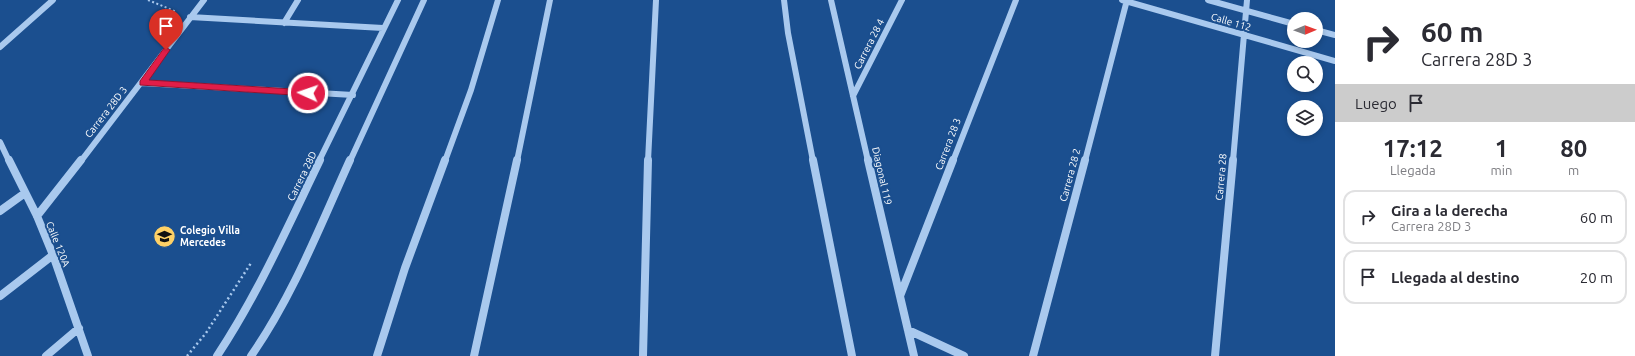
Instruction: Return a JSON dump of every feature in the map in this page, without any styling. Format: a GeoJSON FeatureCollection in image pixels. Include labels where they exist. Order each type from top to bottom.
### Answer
{"type":"FeatureCollection","features":[{"type":"Feature","properties":{"kind":"street"},"geometry":{"type":"LineString","coordinates":[[0,47],[54,0]]}},
{"type":"Feature","properties":{"kind":"street","name":"Carrera 28D 3"},"geometry":{"type":"LineString","coordinates":[[36,216],[142,83],[204,0]]}},
{"type":"Feature","properties":{"kind":"street"},"geometry":{"type":"LineString","coordinates":[[284,23],[298,0]]}},
{"type":"Feature","properties":{"kind":"street","name":"Carrera 28D"},"geometry":{"type":"LineString","coordinates":[[217,356],[240,323],[353,96],[398,0]]}},
{"type":"Feature","properties":{"kind":"street"},"geometry":{"type":"LineString","coordinates":[[251,356],[270,329],[285,301],[424,0]]}},
{"type":"Feature","properties":{"kind":"street"},"geometry":{"type":"LineString","coordinates":[[377,356],[405,268],[471,90],[498,0]]}},
{"type":"Feature","properties":{"kind":"street"},"geometry":{"type":"LineString","coordinates":[[474,356],[526,119],[550,0]]}},
{"type":"Feature","properties":{"kind":"street"},"geometry":{"type":"LineString","coordinates":[[643,356],[648,165],[656,0]]}},
{"type":"Feature","properties":{"kind":"street"},"geometry":{"type":"LineString","coordinates":[[784,0],[788,33],[852,356]]}},
{"type":"Feature","properties":{"kind":"street","name":"Diagonal 119"},"geometry":{"type":"LineString","coordinates":[[831,0],[914,356]]}},
{"type":"Feature","properties":{"kind":"street","name":"Carrera 28 4"},"geometry":{"type":"LineString","coordinates":[[853,96],[902,0]]}},
{"type":"Feature","properties":{"kind":"street","name":"Carrera 28 3"},"geometry":{"type":"LineString","coordinates":[[900,296],[1016,0]]}},
{"type":"Feature","properties":{"kind":"street","name":"Calle 112"},"geometry":{"type":"LineString","coordinates":[[1125,0],[1335,61]]}},
{"type":"Feature","properties":{"kind":"street","name":"Carrera 28 2"},"geometry":{"type":"LineString","coordinates":[[1033,356],[1125,0]]}},
{"type":"Feature","properties":{"kind":"street","name":"Calle 112"},"geometry":{"type":"LineString","coordinates":[[1208,0],[1287,22]]}},
{"type":"Feature","properties":{"kind":"street","name":"Carrera 28"},"geometry":{"type":"LineString","coordinates":[[1215,356],[1247,0]]}},
{"type":"Feature","properties":{"kind":"street"},"geometry":{"type":"LineString","coordinates":[[190,17],[384,28]]}},
{"type":"Feature","properties":{"kind":"street"},"geometry":{"type":"LineString","coordinates":[[1323,32],[1335,35]]}},
{"type":"Feature","properties":{"kind":"street"},"geometry":{"type":"LineString","coordinates":[[142,83],[353,96]]}},
{"type":"Feature","properties":{"kind":"street","name":"Calle 120A"},"geometry":{"type":"LineString","coordinates":[[0,142],[36,216],[52,255],[88,356]]}},
{"type":"Feature","properties":{"kind":"street"},"geometry":{"type":"LineString","coordinates":[[0,211],[25,193]]}},
{"type":"Feature","properties":{"kind":"street"},"geometry":{"type":"LineString","coordinates":[[0,296],[52,255]]}},
{"type":"Feature","properties":{"kind":"street"},"geometry":{"type":"LineString","coordinates":[[46,356],[79,328]]}},
{"type":"Feature","properties":{"kind":"street"},"geometry":{"type":"LineString","coordinates":[[908,330],[964,356]]}},
{"type":"Feature","properties":{"kind":"path"},"geometry":{"type":"LineString","coordinates":[[148,0],[190,17]]}},
{"type":"Feature","properties":{"kind":"place","name":"Colegio Villa Mercedes"},"geometry":{"type":"Point","coordinates":[164,236]}},
{"type":"Feature","properties":{"kind":"route"},"geometry":{"type":"LineString","coordinates":[[166,50],[142,83],[308,93]]}}]}
